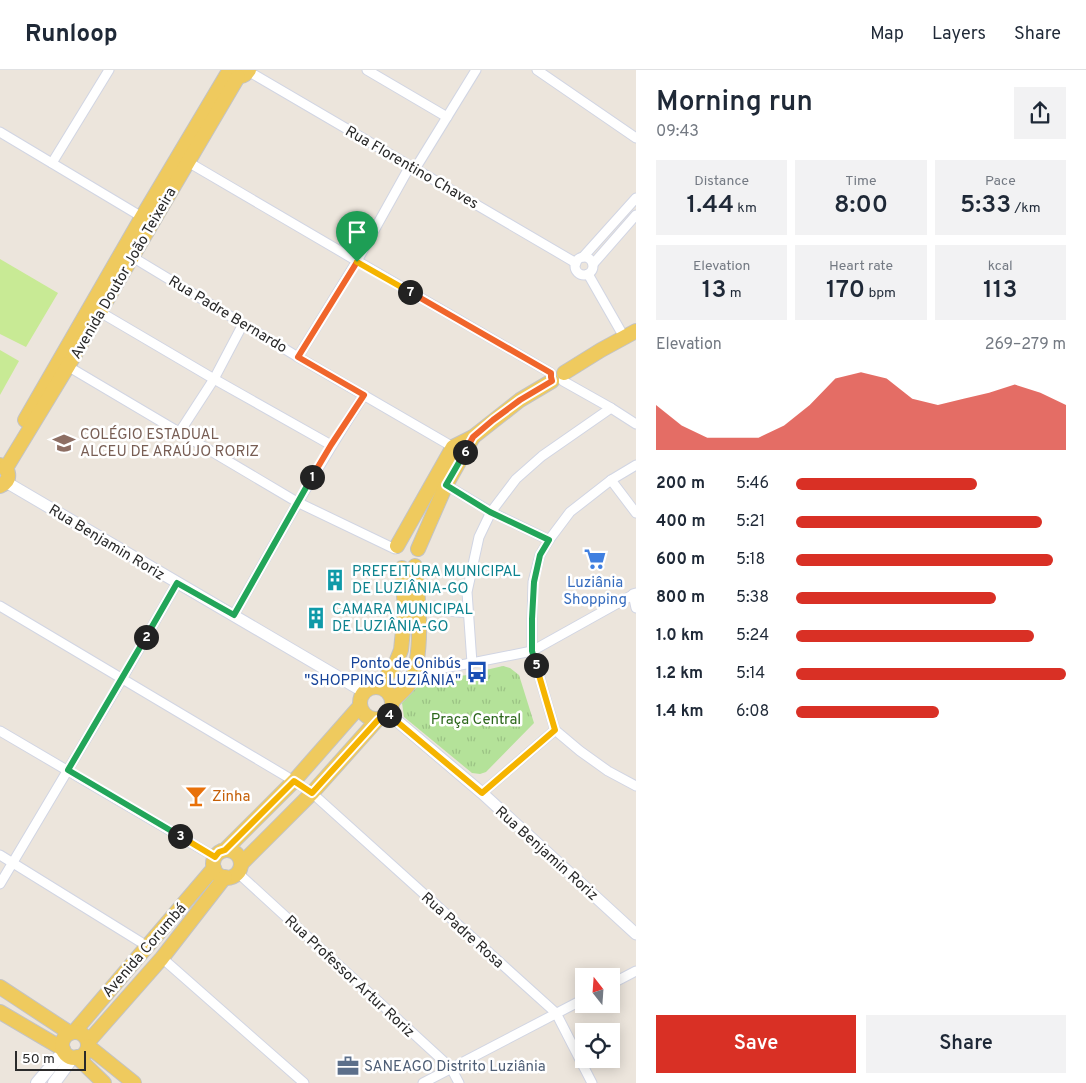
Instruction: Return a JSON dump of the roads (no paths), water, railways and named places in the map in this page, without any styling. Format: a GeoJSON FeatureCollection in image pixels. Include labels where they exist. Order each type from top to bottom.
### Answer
{"type":"FeatureCollection","features":[{"type":"Feature","properties":{"kind":"main road","name":"Avenida Doutor João Teixeira"},"geometry":{"type":"LineString","coordinates":[[2,473],[63,364],[128,254],[188,162],[238,72]]}},
{"type":"Feature","properties":{"kind":"main road","name":"Avenida Doutor João Teixeira"},"geometry":{"type":"LineString","coordinates":[[63,364],[100,312],[128,254],[142,218],[238,72]]}},
{"type":"Feature","properties":{"kind":"main road"},"geometry":{"type":"LineString","coordinates":[[396,548],[400,544],[408,542],[416,546],[420,552],[419,560],[408,567],[398,566],[393,558],[396,548],[453,447],[473,437],[520,400],[630,334]]}},
{"type":"Feature","properties":{"kind":"main road"},"geometry":{"type":"LineString","coordinates":[[418,549],[446,485],[473,437]]}},
{"type":"Feature","properties":{"kind":"main road"},"geometry":{"type":"LineString","coordinates":[[393,701],[390,694],[384,689],[377,687],[395,664],[401,650],[408,567]]}},
{"type":"Feature","properties":{"kind":"main road","name":"Avenida Corumbá"},"geometry":{"type":"LineString","coordinates":[[88,1044],[235,871],[384,717],[392,708],[393,701],[408,686],[414,673],[418,655],[419,608],[408,567]]}},
{"type":"Feature","properties":{"kind":"main road","name":"Avenida Corumbá"},"geometry":{"type":"LineString","coordinates":[[72,1033],[147,946],[218,859],[294,781],[370,688],[377,687]]}},
{"type":"Feature","properties":{"kind":"main road"},"geometry":{"type":"LineString","coordinates":[[362,699],[363,713],[368,718],[384,717]]}},
{"type":"Feature","properties":{"kind":"main road"},"geometry":{"type":"LineString","coordinates":[[233,851],[239,856],[235,871],[218,874],[218,859],[233,851]]}},
{"type":"Feature","properties":{"kind":"main road"},"geometry":{"type":"LineString","coordinates":[[0,987],[72,1033],[81,1034],[88,1044],[134,1083]]}},
{"type":"Feature","properties":{"kind":"main road"},"geometry":{"type":"LineString","coordinates":[[0,1012],[69,1054],[104,1083]]}},
{"type":"Feature","properties":{"kind":"main road"},"geometry":{"type":"LineString","coordinates":[[69,1054],[62,1044],[63,1040],[72,1033]]}},
{"type":"Feature","properties":{"kind":"main road"},"geometry":{"type":"LineString","coordinates":[[37,1083],[69,1054],[84,1054],[88,1044]]}},
{"type":"Feature","properties":{"kind":"main road"},"geometry":{"type":"LineString","coordinates":[[54,1083],[69,1054]]}},
{"type":"Feature","properties":{"kind":"street"},"geometry":{"type":"LineString","coordinates":[[52,163],[109,70]]}},
{"type":"Feature","properties":{"kind":"street"},"geometry":{"type":"LineString","coordinates":[[367,70],[447,117]]}},
{"type":"Feature","properties":{"kind":"street"},"geometry":{"type":"LineString","coordinates":[[298,357],[413,168],[476,70]]}},
{"type":"Feature","properties":{"kind":"street"},"geometry":{"type":"LineString","coordinates":[[537,70],[636,138]]}},
{"type":"Feature","properties":{"kind":"street","name":"Rua Florentino Chaves"},"geometry":{"type":"LineString","coordinates":[[238,72],[579,260]]}},
{"type":"Feature","properties":{"kind":"street"},"geometry":{"type":"LineString","coordinates":[[0,132],[142,218]]}},
{"type":"Feature","properties":{"kind":"street"},"geometry":{"type":"LineString","coordinates":[[188,162],[636,424]]}},
{"type":"Feature","properties":{"kind":"street"},"geometry":{"type":"LineString","coordinates":[[636,198],[579,260],[576,268],[579,273],[588,274],[592,270],[593,264],[636,215]]}},
{"type":"Feature","properties":{"kind":"street","name":"Rua Padre Bernardo"},"geometry":{"type":"LineString","coordinates":[[128,254],[298,357],[453,447]]}},
{"type":"Feature","properties":{"kind":"street"},"geometry":{"type":"LineString","coordinates":[[579,260],[588,258],[593,264]]}},
{"type":"Feature","properties":{"kind":"street"},"geometry":{"type":"LineString","coordinates":[[588,274],[630,334]]}},
{"type":"Feature","properties":{"kind":"street"},"geometry":{"type":"LineString","coordinates":[[100,312],[331,445]]}},
{"type":"Feature","properties":{"kind":"street"},"geometry":{"type":"LineString","coordinates":[[179,433],[214,379],[244,324]]}},
{"type":"Feature","properties":{"kind":"street"},"geometry":{"type":"LineString","coordinates":[[63,364],[297,502],[396,548]]}},
{"type":"Feature","properties":{"kind":"street"},"geometry":{"type":"LineString","coordinates":[[234,615],[297,502],[364,395]]}},
{"type":"Feature","properties":{"kind":"street"},"geometry":{"type":"LineString","coordinates":[[472,663],[466,592],[479,537],[490,512],[516,479],[542,456],[611,408]]}},
{"type":"Feature","properties":{"kind":"street"},"geometry":{"type":"LineString","coordinates":[[636,465],[611,480],[570,512],[549,540],[540,555],[534,582],[532,619],[532,651],[555,730],[608,771],[636,786]]}},
{"type":"Feature","properties":{"kind":"street","name":"Rua Benjamin Roriz"},"geometry":{"type":"LineString","coordinates":[[2,473],[177,583],[234,615],[362,699]]}},
{"type":"Feature","properties":{"kind":"street"},"geometry":{"type":"LineString","coordinates":[[611,480],[636,513]]}},
{"type":"Feature","properties":{"kind":"street"},"geometry":{"type":"LineString","coordinates":[[446,485],[490,512],[549,540]]}},
{"type":"Feature","properties":{"kind":"street"},"geometry":{"type":"LineString","coordinates":[[0,884],[177,583]]}},
{"type":"Feature","properties":{"kind":"street"},"geometry":{"type":"LineString","coordinates":[[414,673],[532,651],[634,594],[636,608]]}},
{"type":"Feature","properties":{"kind":"street"},"geometry":{"type":"LineString","coordinates":[[0,606],[294,781]]}},
{"type":"Feature","properties":{"kind":"street"},"geometry":{"type":"LineString","coordinates":[[419,608],[468,613]]}},
{"type":"Feature","properties":{"kind":"street","name":"Rua Benjamin Roriz"},"geometry":{"type":"LineString","coordinates":[[384,717],[482,793],[636,934]]}},
{"type":"Feature","properties":{"kind":"street"},"geometry":{"type":"LineString","coordinates":[[0,730],[218,859]]}},
{"type":"Feature","properties":{"kind":"street"},"geometry":{"type":"LineString","coordinates":[[482,793],[555,730]]}},
{"type":"Feature","properties":{"kind":"street","name":"Rua Padre Rosa"},"geometry":{"type":"LineString","coordinates":[[294,781],[312,793],[556,1013],[592,1083]]}},
{"type":"Feature","properties":{"kind":"street"},"geometry":{"type":"LineString","coordinates":[[0,855],[147,946]]}},
{"type":"Feature","properties":{"kind":"street","name":"Rua Professor Artur Roriz"},"geometry":{"type":"LineString","coordinates":[[235,871],[451,1068],[459,1083]]}},
{"type":"Feature","properties":{"kind":"street"},"geometry":{"type":"LineString","coordinates":[[162,958],[304,1083]]}},
{"type":"Feature","properties":{"kind":"street"},"geometry":{"type":"LineString","coordinates":[[620,979],[636,971]]}},
{"type":"Feature","properties":{"kind":"street"},"geometry":{"type":"LineString","coordinates":[[423,1083],[575,1004]]}},
{"type":"Feature","properties":{"kind":"place","name":"COLÉGIO ESTADUAL ALCEU DE ARAÚJO RORIZ"},"geometry":{"type":"Point","coordinates":[64,443]}},
{"type":"Feature","properties":{"kind":"place","name":"Luziânia Shopping"},"geometry":{"type":"Point","coordinates":[595,559]}},
{"type":"Feature","properties":{"kind":"place","name":"PREFEITURA MUNICIPAL DE LUZIÂNIA-GO"},"geometry":{"type":"Point","coordinates":[335,580]}},
{"type":"Feature","properties":{"kind":"place","name":"CAMARA MUNICIPAL DE LUZIÂNIA-GO"},"geometry":{"type":"Point","coordinates":[316,618]}},
{"type":"Feature","properties":{"kind":"place","name":"Ponto de Onibús \"SHOPPING LUZIÂNIA\""},"geometry":{"type":"Point","coordinates":[477,672]}},
{"type":"Feature","properties":{"kind":"place","name":"Zinha"},"geometry":{"type":"Point","coordinates":[196,796]}},
{"type":"Feature","properties":{"kind":"place","name":"SANEAGO Distrito Luziânia"},"geometry":{"type":"Point","coordinates":[348,1066]}},
{"type":"Feature","properties":{"kind":"park label","name":"Praça Central"},"geometry":{"type":"Point","coordinates":[476,719]}}]}
